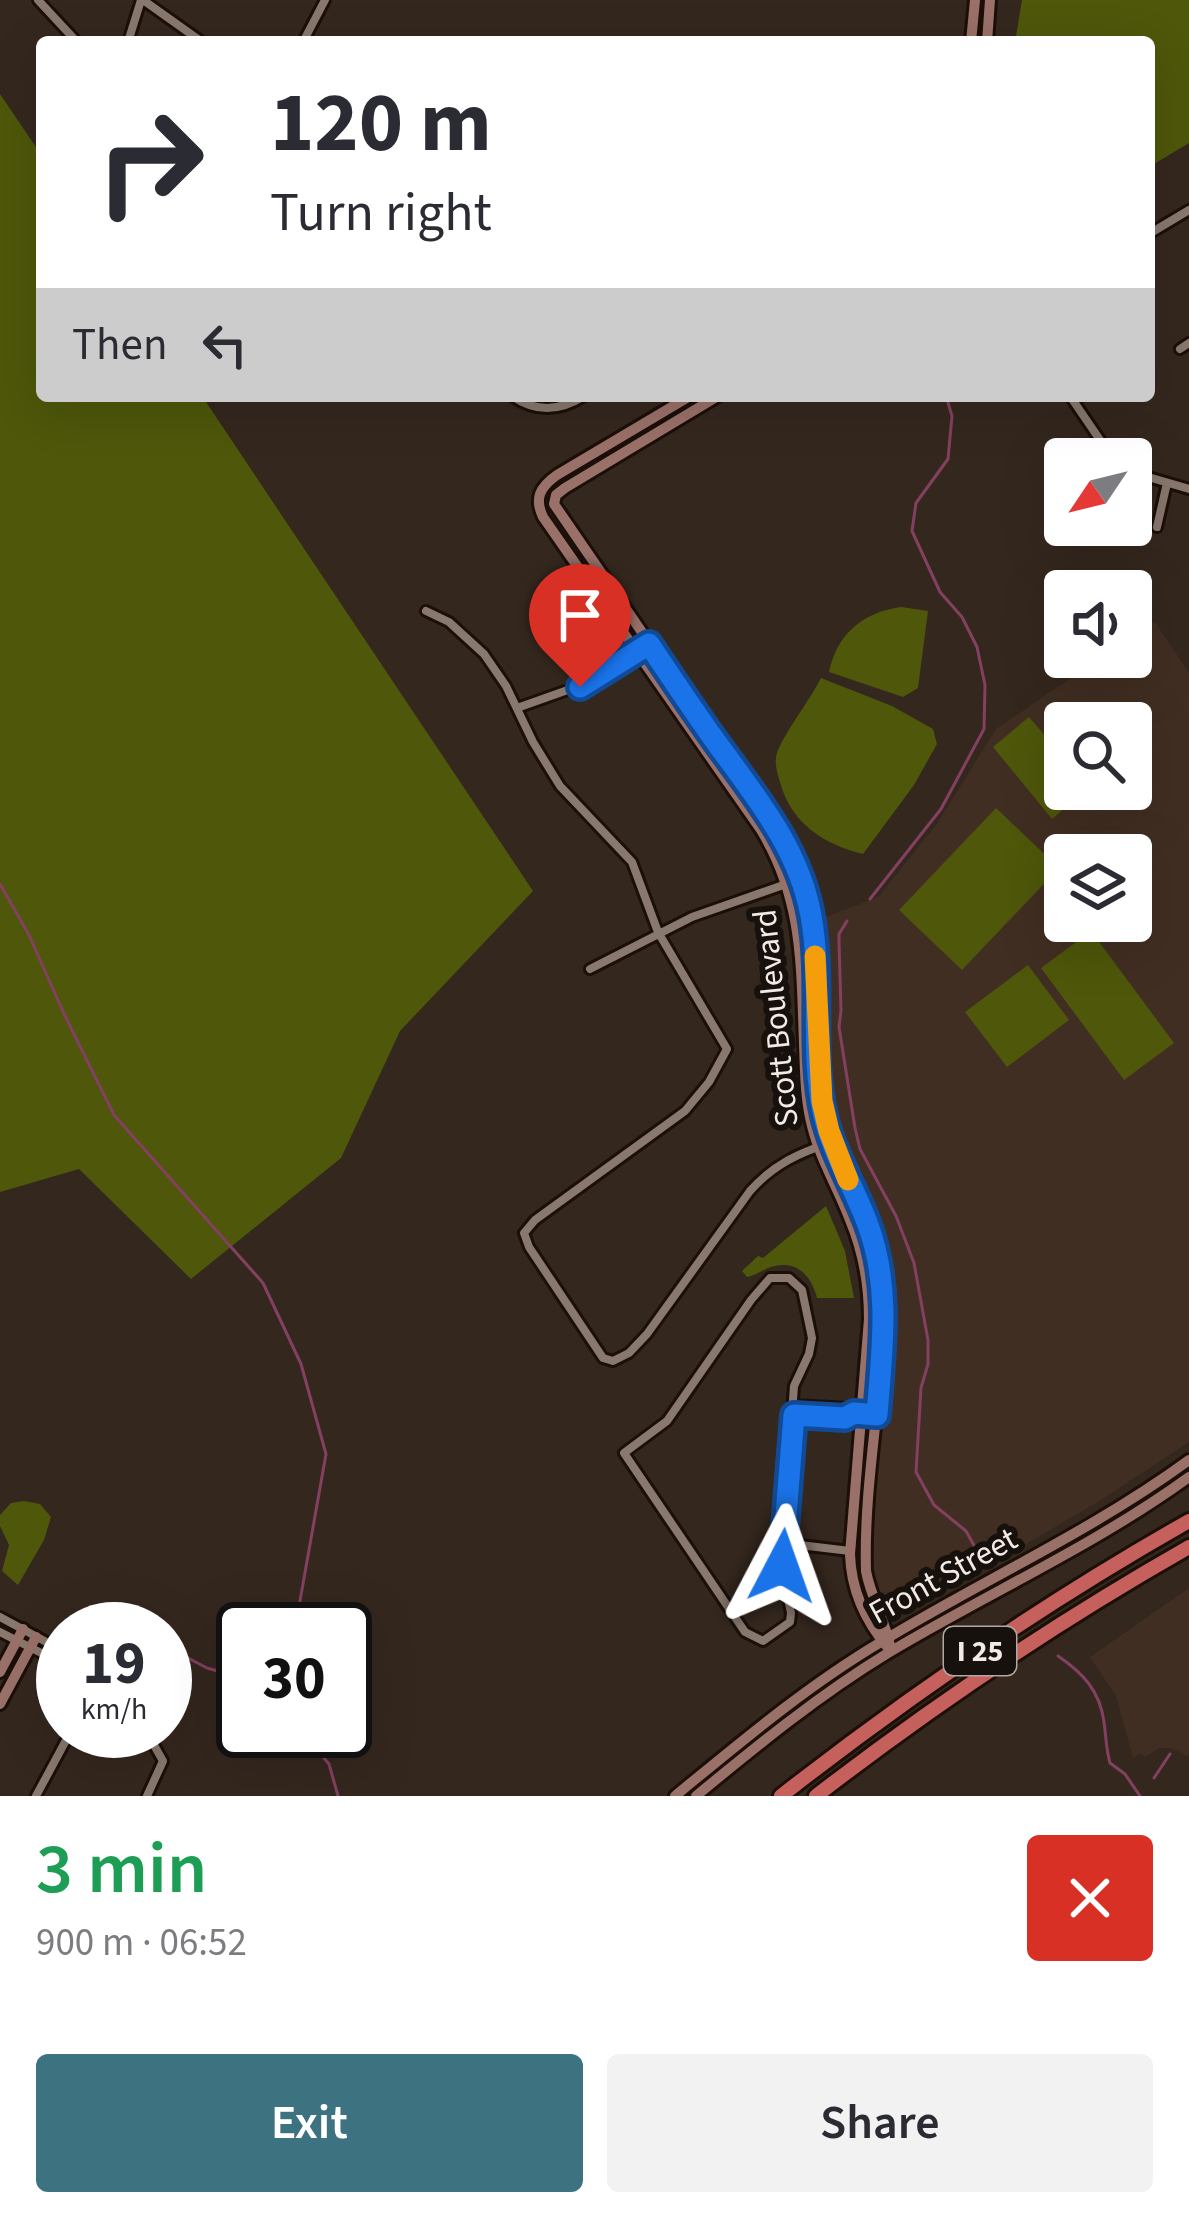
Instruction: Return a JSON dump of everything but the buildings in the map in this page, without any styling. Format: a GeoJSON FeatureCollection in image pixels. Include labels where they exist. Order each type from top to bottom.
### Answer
{"type":"FeatureCollection","features":[{"type":"Feature","properties":{"kind":"highway","name":"I 25"},"geometry":{"type":"LineString","coordinates":[[781,1796],[972,1656],[1189,1521]]}},
{"type":"Feature","properties":{"kind":"highway","name":"I 25"},"geometry":{"type":"LineString","coordinates":[[816,1796],[979,1677],[1189,1547]]}},
{"type":"Feature","properties":{"kind":"street"},"geometry":{"type":"LineString","coordinates":[[38,0],[71,36]]}},
{"type":"Feature","properties":{"kind":"street"},"geometry":{"type":"LineString","coordinates":[[130,36],[142,0],[193,36]]}},
{"type":"Feature","properties":{"kind":"street"},"geometry":{"type":"LineString","coordinates":[[306,36],[325,0]]}},
{"type":"Feature","properties":{"kind":"street"},"geometry":{"type":"LineString","coordinates":[[972,36],[975,0]]}},
{"type":"Feature","properties":{"kind":"street"},"geometry":{"type":"LineString","coordinates":[[987,36],[990,0]]}},
{"type":"Feature","properties":{"kind":"street"},"geometry":{"type":"LineString","coordinates":[[1155,230],[1189,210]]}},
{"type":"Feature","properties":{"kind":"street"},"geometry":{"type":"LineString","coordinates":[[520,402],[547,410],[574,402]]}},
{"type":"Feature","properties":{"kind":"street","name":"Scott Boulevard"},"geometry":{"type":"LineString","coordinates":[[680,402],[557,475],[543,487],[538,506],[760,830],[788,884],[799,940],[807,1102],[818,1147],[855,1234],[866,1278],[869,1318],[858,1413],[851,1579],[858,1601],[891,1652]]}},
{"type":"Feature","properties":{"kind":"street","name":"Scott Boulevard"},"geometry":{"type":"LineString","coordinates":[[708,402],[565,488],[554,500],[558,513],[777,829],[801,879],[812,917],[824,1116],[867,1222],[881,1277],[883,1333],[866,1571],[885,1622],[885,1639]]}},
{"type":"Feature","properties":{"kind":"street"},"geometry":{"type":"LineString","coordinates":[[1074,402],[1099,438]]}},
{"type":"Feature","properties":{"kind":"street"},"geometry":{"type":"LineString","coordinates":[[1152,479],[1189,489]]}},
{"type":"Feature","properties":{"kind":"street"},"geometry":{"type":"LineString","coordinates":[[1157,527],[1167,484]]}},
{"type":"Feature","properties":{"kind":"street"},"geometry":{"type":"LineString","coordinates":[[426,611],[449,622],[484,654],[560,786],[632,862],[658,932],[727,1049],[685,1111],[535,1220],[524,1233],[603,1358],[613,1361],[629,1353],[647,1334],[769,1171],[788,1158],[832,1142]]}},
{"type":"Feature","properties":{"kind":"street"},"geometry":{"type":"LineString","coordinates":[[518,708],[593,681],[649,644]]}},
{"type":"Feature","properties":{"kind":"street"},"geometry":{"type":"LineString","coordinates":[[590,969],[692,916],[801,879]]}},
{"type":"Feature","properties":{"kind":"street"},"geometry":{"type":"LineString","coordinates":[[770,1278],[789,1278],[802,1290],[808,1312],[812,1338],[794,1387],[794,1410],[782,1566],[790,1622],[763,1641],[755,1640],[745,1632],[624,1453],[667,1421],[770,1278]]}},
{"type":"Feature","properties":{"kind":"street"},"geometry":{"type":"LineString","coordinates":[[794,1410],[845,1418],[858,1413],[877,1415]]}},
{"type":"Feature","properties":{"kind":"street","name":"Front Street"},"geometry":{"type":"LineString","coordinates":[[675,1796],[779,1710],[885,1639],[1085,1528],[1189,1460]]}},
{"type":"Feature","properties":{"kind":"street","name":"Front Street"},"geometry":{"type":"LineString","coordinates":[[696,1796],[798,1713],[891,1652],[1089,1543],[1189,1478]]}},
{"type":"Feature","properties":{"kind":"street"},"geometry":{"type":"LineString","coordinates":[[783,1543],[850,1551]]}},
{"type":"Feature","properties":{"kind":"street"},"geometry":{"type":"LineString","coordinates":[[0,1617],[36,1644]]}},
{"type":"Feature","properties":{"kind":"street"},"geometry":{"type":"LineString","coordinates":[[0,1632],[20,1635]]}},
{"type":"Feature","properties":{"kind":"street"},"geometry":{"type":"LineString","coordinates":[[0,1672],[20,1635]]}},
{"type":"Feature","properties":{"kind":"street"},"geometry":{"type":"LineString","coordinates":[[0,1704],[33,1642]]}},
{"type":"Feature","properties":{"kind":"street"},"geometry":{"type":"LineString","coordinates":[[36,1796],[56,1758]]}},
{"type":"Feature","properties":{"kind":"street"},"geometry":{"type":"LineString","coordinates":[[147,1796],[162,1758]]}},
{"type":"Feature","properties":{"kind":"shaded area"},"geometry":{"type":"Polygon","coordinates":[[[1155,622],[1189,673],[1189,1442],[1098,1502],[899,1615],[883,1602],[870,1565],[890,1332],[888,1273],[876,1227],[831,1116],[818,920],[878,897],[936,825],[996,729],[1071,678],[1152,678],[1155,622]]]}},
{"type":"Feature","properties":{"kind":"shaded area"},"geometry":{"type":"Polygon","coordinates":[[[1189,1588],[1189,1757],[1159,1748],[1133,1758],[1116,1696],[1090,1657],[1189,1588]]]}},
{"type":"Feature","properties":{"kind":"green space"},"geometry":{"type":"Polygon","coordinates":[[[1022,0],[1189,0],[1189,143],[1155,163],[1155,36],[1016,36],[1022,0]]]}},
{"type":"Feature","properties":{"kind":"green space"},"geometry":{"type":"Polygon","coordinates":[[[0,94],[36,147],[36,402],[206,402],[533,891],[400,1031],[341,1158],[191,1279],[79,1169],[0,1192],[0,94]]]}},
{"type":"Feature","properties":{"kind":"green space"},"geometry":{"type":"Polygon","coordinates":[[[901,607],[928,611],[918,688],[903,697],[829,672],[838,647],[854,627],[875,614],[901,607]]]}},
{"type":"Feature","properties":{"kind":"green space"},"geometry":{"type":"Polygon","coordinates":[[[821,678],[892,706],[933,729],[937,744],[914,785],[863,854],[811,830],[792,809],[777,771],[780,745],[821,678]]]}},
{"type":"Feature","properties":{"kind":"green space"},"geometry":{"type":"Polygon","coordinates":[[[1029,717],[1044,734],[1044,809],[993,747],[1029,717]]]}},
{"type":"Feature","properties":{"kind":"green space"},"geometry":{"type":"Polygon","coordinates":[[[996,808],[1044,854],[1044,884],[962,970],[899,910],[996,808]]]}},
{"type":"Feature","properties":{"kind":"green space"},"geometry":{"type":"Polygon","coordinates":[[[1076,942],[1099,942],[1174,1043],[1124,1080],[1041,968],[1076,942]]]}},
{"type":"Feature","properties":{"kind":"green space"},"geometry":{"type":"Polygon","coordinates":[[[1028,965],[1069,1020],[1007,1067],[965,1012],[1028,965]]]}},
{"type":"Feature","properties":{"kind":"green space"},"geometry":{"type":"Polygon","coordinates":[[[826,1206],[845,1251],[854,1298],[817,1298],[808,1277],[791,1266],[771,1267],[747,1277],[742,1271],[758,1256],[763,1258],[826,1206]]]}},
{"type":"Feature","properties":{"kind":"green space"},"geometry":{"type":"Polygon","coordinates":[[[11,1503],[40,1504],[51,1517],[44,1540],[18,1585],[2,1571],[9,1545],[0,1515],[11,1503]]]}},
{"type":"Feature","properties":{"kind":"waterway"},"geometry":{"type":"LineString","coordinates":[[870,899],[941,809],[984,729],[985,685],[977,647],[962,617],[940,592],[912,531],[916,503],[948,459],[952,416],[948,402]]}},
{"type":"Feature","properties":{"kind":"waterway"},"geometry":{"type":"LineString","coordinates":[[0,884],[114,1115],[263,1283],[301,1364],[326,1454],[300,1602]]}},
{"type":"Feature","properties":{"kind":"waterway"},"geometry":{"type":"LineString","coordinates":[[847,921],[839,934],[839,1027],[855,1128],[860,1149],[896,1216],[914,1263],[928,1340],[916,1472],[934,1505],[966,1531],[986,1567]]}},
{"type":"Feature","properties":{"kind":"waterway"},"geometry":{"type":"LineString","coordinates":[[1058,1656],[1094,1692],[1102,1711],[1110,1763],[1125,1774],[1140,1796]]}},
{"type":"Feature","properties":{"kind":"waterway"},"geometry":{"type":"LineString","coordinates":[[192,1660],[216,1670]]}},
{"type":"Feature","properties":{"kind":"waterway"},"geometry":{"type":"LineString","coordinates":[[1154,1778],[1170,1754]]}},
{"type":"Feature","properties":{"kind":"waterway"},"geometry":{"type":"LineString","coordinates":[[324,1758],[338,1796]]}},
{"type":"Feature","properties":{"kind":"slow traffic"},"geometry":{"type":"LineString","coordinates":[[815,956],[824,1116],[848,1180]]}},
{"type":"Feature","properties":{"kind":"route"},"geometry":{"type":"LineString","coordinates":[[580,687],[649,644],[787,844],[808,901],[824,1116],[873,1240],[883,1292],[883,1333],[877,1415],[794,1415],[782,1566]]}}]}
